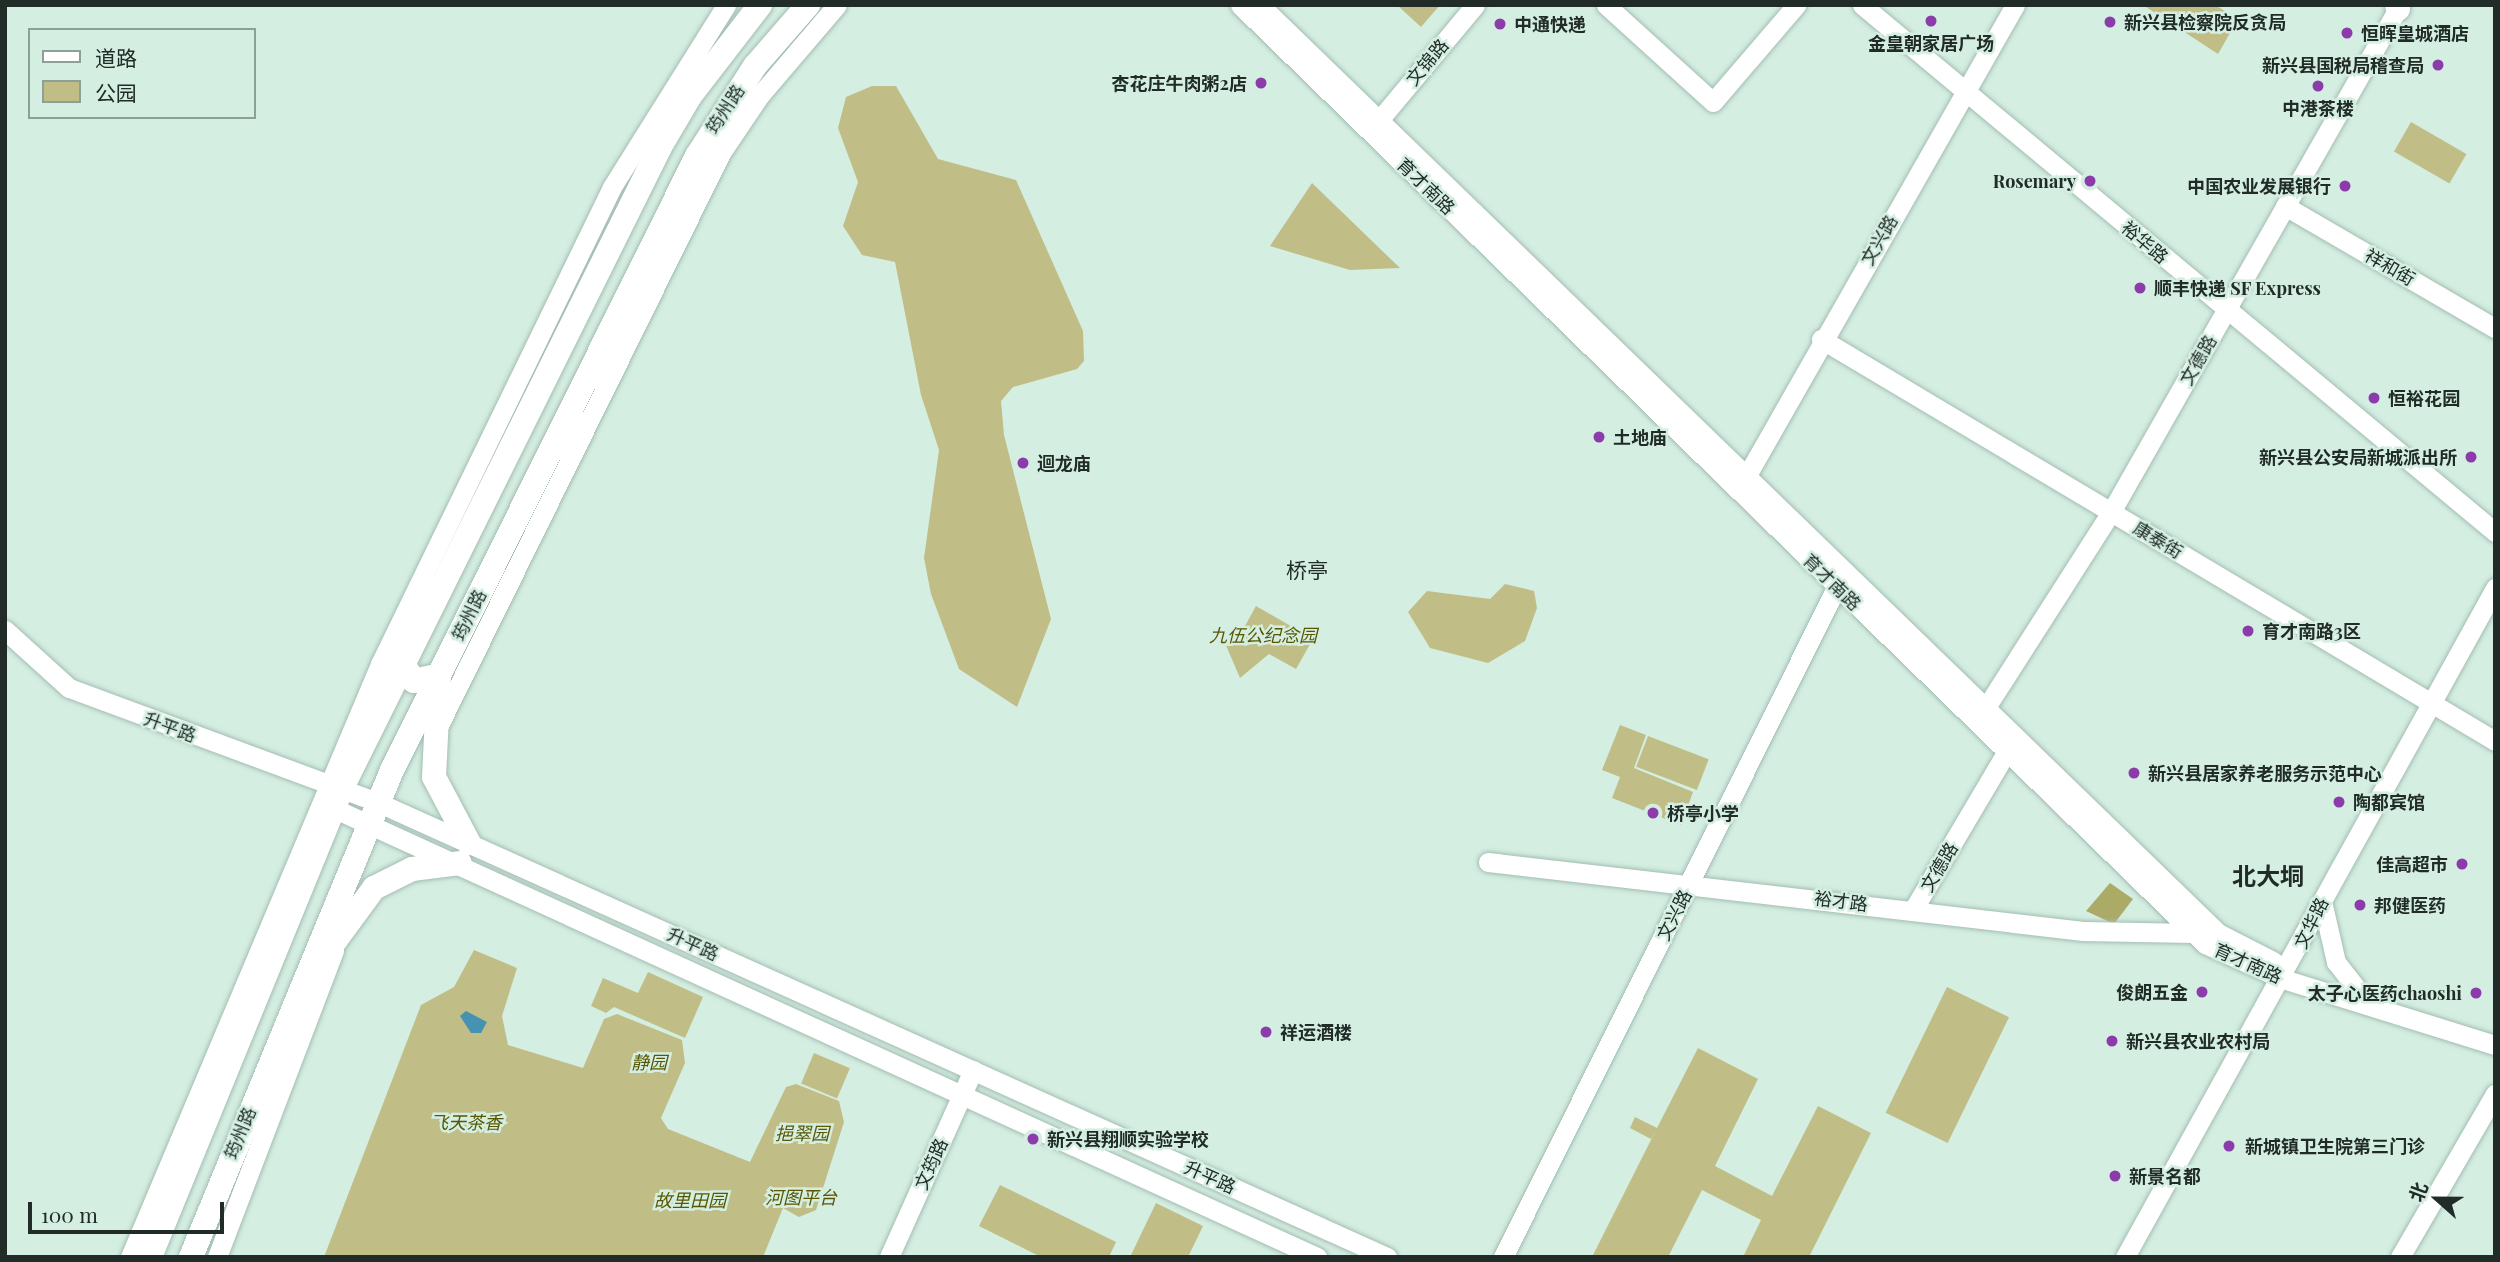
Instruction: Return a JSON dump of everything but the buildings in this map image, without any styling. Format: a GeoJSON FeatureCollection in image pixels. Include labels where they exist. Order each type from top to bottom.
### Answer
{"type":"FeatureCollection","features":[{"type":"Feature","properties":{"kind":"main road","name":"筠州路"},"geometry":{"type":"LineString","coordinates":[[150,1257],[330,795],[403,664],[660,147],[760,5]]}},
{"type":"Feature","properties":{"kind":"main road","name":"筠州路"},"geometry":{"type":"LineString","coordinates":[[191,1257],[372,812],[439,675],[697,156],[755,66],[808,5]]}},
{"type":"Feature","properties":{"kind":"main road"},"geometry":{"type":"LineString","coordinates":[[298,990],[374,888],[392,876],[464,853],[434,777],[439,675],[414,681],[403,664]]}},
{"type":"Feature","properties":{"kind":"street"},"geometry":{"type":"LineString","coordinates":[[130,1257],[330,795],[612,187],[726,5]]}},
{"type":"Feature","properties":{"kind":"street"},"geometry":{"type":"LineString","coordinates":[[438,727],[721,153],[760,95],[837,5]]}},
{"type":"Feature","properties":{"kind":"street","name":"育才南路"},"geometry":{"type":"LineString","coordinates":[[1240,5],[1840,579],[1985,709],[2218,933],[2286,975],[2495,1033]]}},
{"type":"Feature","properties":{"kind":"street","name":"育才南路"},"geometry":{"type":"LineString","coordinates":[[1260,5],[1746,477],[1840,579],[2007,751],[2194,933],[2286,975],[2495,1045]]}},
{"type":"Feature","properties":{"kind":"street","name":"文锦路"},"geometry":{"type":"LineString","coordinates":[[1380,119],[1475,5]]}},
{"type":"Feature","properties":{"kind":"street"},"geometry":{"type":"LineString","coordinates":[[1606,5],[1713,102],[1796,5]]}},
{"type":"Feature","properties":{"kind":"street","name":"裕华路"},"geometry":{"type":"LineString","coordinates":[[1862,5],[2495,532]]}},
{"type":"Feature","properties":{"kind":"street","name":"文兴路"},"geometry":{"type":"LineString","coordinates":[[1746,477],[1821,339],[2015,5]]}},
{"type":"Feature","properties":{"kind":"street","name":"文德路"},"geometry":{"type":"LineString","coordinates":[[1985,709],[2111,512],[2398,7]]}},
{"type":"Feature","properties":{"kind":"street","name":"祥和街"},"geometry":{"type":"LineString","coordinates":[[2286,206],[2495,328]]}},
{"type":"Feature","properties":{"kind":"street","name":"康泰街"},"geometry":{"type":"LineString","coordinates":[[1821,339],[2495,741]]}},
{"type":"Feature","properties":{"kind":"street","name":"文兴路"},"geometry":{"type":"LineString","coordinates":[[1503,1257],[1510,1248],[1840,579]]}},
{"type":"Feature","properties":{"kind":"street","name":"文华路"},"geometry":{"type":"LineString","coordinates":[[2125,1257],[2286,975],[2322,900],[2495,588]]}},
{"type":"Feature","properties":{"kind":"street","name":"升平路"},"geometry":{"type":"LineString","coordinates":[[5,631],[69,688],[372,812],[973,1070],[1387,1257]]}},
{"type":"Feature","properties":{"kind":"street","name":"文德路"},"geometry":{"type":"LineString","coordinates":[[1913,910],[2007,751]]}},
{"type":"Feature","properties":{"kind":"street","name":"升平路"},"geometry":{"type":"LineString","coordinates":[[464,853],[961,1097],[1317,1257]]}},
{"type":"Feature","properties":{"kind":"street","name":"裕才路"},"geometry":{"type":"LineString","coordinates":[[1488,862],[1690,882],[2083,931],[2194,933]]}},
{"type":"Feature","properties":{"kind":"street"},"geometry":{"type":"LineString","coordinates":[[2322,900],[2336,962],[2361,994]]}},
{"type":"Feature","properties":{"kind":"street"},"geometry":{"type":"LineString","coordinates":[[216,1257],[340,937]]}},
{"type":"Feature","properties":{"kind":"street","name":"文筠路"},"geometry":{"type":"LineString","coordinates":[[889,1257],[973,1070]]}},
{"type":"Feature","properties":{"kind":"street"},"geometry":{"type":"LineString","coordinates":[[2400,1257],[2495,1094]]}},
{"type":"Feature","properties":{"kind":"street"},"geometry":{"type":"LineString","coordinates":[[1496,1257],[1510,1248]]}},
{"type":"Feature","properties":{"kind":"green space"},"geometry":{"type":"Polygon","coordinates":[[[1397,5],[1440,5],[1421,27],[1397,5]]]}},
{"type":"Feature","properties":{"kind":"green space"},"geometry":{"type":"Polygon","coordinates":[[[2143,5],[2215,5],[2238,19],[2218,54],[2143,5]]]}},
{"type":"Feature","properties":{"kind":"green space"},"geometry":{"type":"Polygon","coordinates":[[[872,86],[896,86],[938,159],[1016,180],[1083,331],[1084,361],[1077,369],[1013,387],[1001,401],[1004,435],[1051,619],[1017,707],[959,669],[931,594],[924,558],[939,450],[921,395],[895,262],[862,255],[843,226],[858,182],[838,128],[846,97],[872,86]]]}},
{"type":"Feature","properties":{"kind":"green space"},"geometry":{"type":"Polygon","coordinates":[[[2411,122],[2466,154],[2449,183],[2394,151],[2411,122]]]}},
{"type":"Feature","properties":{"kind":"green space"},"geometry":{"type":"Polygon","coordinates":[[[1312,183],[1400,268],[1350,270],[1270,246],[1312,183]]]}},
{"type":"Feature","properties":{"kind":"green space"},"geometry":{"type":"Polygon","coordinates":[[[1505,584],[1534,591],[1537,608],[1525,641],[1488,663],[1430,648],[1408,612],[1427,591],[1490,599],[1505,584]]]}},
{"type":"Feature","properties":{"kind":"green space","name":"九伍公纪念园"},"geometry":{"type":"Polygon","coordinates":[[[1256,606],[1313,639],[1296,669],[1269,654],[1240,678],[1225,643],[1239,637],[1256,606]]]}},
{"type":"Feature","properties":{"kind":"green space"},"geometry":{"type":"Polygon","coordinates":[[[1620,725],[1646,735],[1634,768],[1693,792],[1681,825],[1612,798],[1620,777],[1602,770],[1620,725]]]}},
{"type":"Feature","properties":{"kind":"green space"},"geometry":{"type":"Polygon","coordinates":[[[1648,736],[1709,759],[1697,790],[1636,767],[1648,736]]]}},
{"type":"Feature","properties":{"kind":"green space"},"geometry":{"type":"Polygon","coordinates":[[[474,950],[517,968],[502,1016],[508,1045],[583,1068],[604,1019],[617,1014],[682,1040],[685,1063],[661,1118],[668,1129],[750,1162],[786,1087],[796,1084],[839,1101],[844,1122],[816,1210],[799,1217],[783,1208],[763,1257],[324,1257],[421,1005],[454,987],[474,950]]]}},
{"type":"Feature","properties":{"kind":"green space"},"geometry":{"type":"Polygon","coordinates":[[[648,972],[703,997],[685,1038],[614,1007],[606,1013],[591,1006],[603,978],[638,993],[648,972]]]}},
{"type":"Feature","properties":{"kind":"green space"},"geometry":{"type":"Polygon","coordinates":[[[1947,987],[2009,1017],[1948,1143],[1886,1113],[1947,987]]]}},
{"type":"Feature","properties":{"kind":"green space"},"geometry":{"type":"Polygon","coordinates":[[[1698,1048],[1758,1079],[1715,1166],[1772,1196],[1818,1106],[1871,1133],[1809,1257],[1743,1257],[1761,1220],[1702,1190],[1668,1257],[1592,1257],[1656,1130],[1651,1139],[1630,1128],[1635,1117],[1657,1128],[1698,1048]]]}},
{"type":"Feature","properties":{"kind":"green space"},"geometry":{"type":"Polygon","coordinates":[[[814,1053],[850,1068],[837,1099],[801,1083],[814,1053]]]}},
{"type":"Feature","properties":{"kind":"green space"},"geometry":{"type":"Polygon","coordinates":[[[1000,1185],[1116,1242],[1109,1257],[1041,1257],[979,1226],[1000,1185]]]}},
{"type":"Feature","properties":{"kind":"green space"},"geometry":{"type":"Polygon","coordinates":[[[1156,1203],[1203,1226],[1188,1257],[1130,1257],[1156,1203]]]}},
{"type":"Feature","properties":{"kind":"shaded area"},"geometry":{"type":"Polygon","coordinates":[[[2110,883],[2133,899],[2114,924],[2086,911],[2110,883]]]}},
{"type":"Feature","properties":{"kind":"water"},"geometry":{"type":"Polygon","coordinates":[[[466,1011],[487,1022],[481,1033],[471,1033],[460,1016],[466,1011]]]}},
{"type":"Feature","properties":{"kind":"place","name":"金皇朝家居广场"},"geometry":{"type":"Point","coordinates":[1931,21]}},
{"type":"Feature","properties":{"kind":"place","name":"新兴县检察院反贪局"},"geometry":{"type":"Point","coordinates":[2110,22]}},
{"type":"Feature","properties":{"kind":"place","name":"中通快递"},"geometry":{"type":"Point","coordinates":[1500,24]}},
{"type":"Feature","properties":{"kind":"place","name":"恒晖皇城酒店"},"geometry":{"type":"Point","coordinates":[2347,33]}},
{"type":"Feature","properties":{"kind":"place","name":"新兴县国税局稽查局"},"geometry":{"type":"Point","coordinates":[2438,65]}},
{"type":"Feature","properties":{"kind":"place","name":"杏花庄牛肉粥2店"},"geometry":{"type":"Point","coordinates":[1261,83]}},
{"type":"Feature","properties":{"kind":"place","name":"中港茶楼"},"geometry":{"type":"Point","coordinates":[2318,86]}},
{"type":"Feature","properties":{"kind":"place","name":"Rosemary"},"geometry":{"type":"Point","coordinates":[2090,181]}},
{"type":"Feature","properties":{"kind":"place","name":"中国农业发展银行"},"geometry":{"type":"Point","coordinates":[2345,186]}},
{"type":"Feature","properties":{"kind":"place","name":"顺丰快递 SF Express"},"geometry":{"type":"Point","coordinates":[2140,288]}},
{"type":"Feature","properties":{"kind":"place","name":"恒裕花园"},"geometry":{"type":"Point","coordinates":[2374,398]}},
{"type":"Feature","properties":{"kind":"place","name":"土地庙"},"geometry":{"type":"Point","coordinates":[1599,437]}},
{"type":"Feature","properties":{"kind":"place","name":"新兴县公安局新城派出所"},"geometry":{"type":"Point","coordinates":[2471,457]}},
{"type":"Feature","properties":{"kind":"place","name":"迴龙庙"},"geometry":{"type":"Point","coordinates":[1023,463]}},
{"type":"Feature","properties":{"kind":"place","name":"育才南路3区"},"geometry":{"type":"Point","coordinates":[2248,631]}},
{"type":"Feature","properties":{"kind":"place","name":"新兴县居家养老服务示范中心"},"geometry":{"type":"Point","coordinates":[2134,773]}},
{"type":"Feature","properties":{"kind":"place","name":"陶都宾馆"},"geometry":{"type":"Point","coordinates":[2339,802]}},
{"type":"Feature","properties":{"kind":"place","name":"桥亭小学"},"geometry":{"type":"Point","coordinates":[1653,813]}},
{"type":"Feature","properties":{"kind":"place","name":"佳高超市"},"geometry":{"type":"Point","coordinates":[2462,864]}},
{"type":"Feature","properties":{"kind":"place","name":"邦健医药"},"geometry":{"type":"Point","coordinates":[2360,905]}},
{"type":"Feature","properties":{"kind":"place","name":"俊朗五金"},"geometry":{"type":"Point","coordinates":[2202,992]}},
{"type":"Feature","properties":{"kind":"place","name":"太子心医药chaoshi"},"geometry":{"type":"Point","coordinates":[2476,993]}},
{"type":"Feature","properties":{"kind":"place","name":"祥运酒楼"},"geometry":{"type":"Point","coordinates":[1266,1032]}},
{"type":"Feature","properties":{"kind":"place","name":"新兴县农业农村局"},"geometry":{"type":"Point","coordinates":[2112,1041]}},
{"type":"Feature","properties":{"kind":"place","name":"新兴县翔顺实验学校"},"geometry":{"type":"Point","coordinates":[1033,1139]}},
{"type":"Feature","properties":{"kind":"place","name":"新城镇卫生院第三门诊"},"geometry":{"type":"Point","coordinates":[2229,1146]}},
{"type":"Feature","properties":{"kind":"place","name":"新景名都"},"geometry":{"type":"Point","coordinates":[2115,1176]}},
{"type":"Feature","properties":{"kind":"district","name":"桥亭"},"geometry":{"type":"Point","coordinates":[1307,569]}},
{"type":"Feature","properties":{"kind":"district","name":"北大垌"},"geometry":{"type":"Point","coordinates":[2268,876]}},
{"type":"Feature","properties":{"kind":"park label","name":"静园"},"geometry":{"type":"Point","coordinates":[649,1062]}},
{"type":"Feature","properties":{"kind":"park label","name":"飞天茶香"},"geometry":{"type":"Point","coordinates":[466,1122]}},
{"type":"Feature","properties":{"kind":"park label","name":"挹翠园"},"geometry":{"type":"Point","coordinates":[802,1133]}},
{"type":"Feature","properties":{"kind":"park label","name":"河图平台"},"geometry":{"type":"Point","coordinates":[801,1197]}},
{"type":"Feature","properties":{"kind":"park label","name":"故里田园"},"geometry":{"type":"Point","coordinates":[690,1200]}}]}
